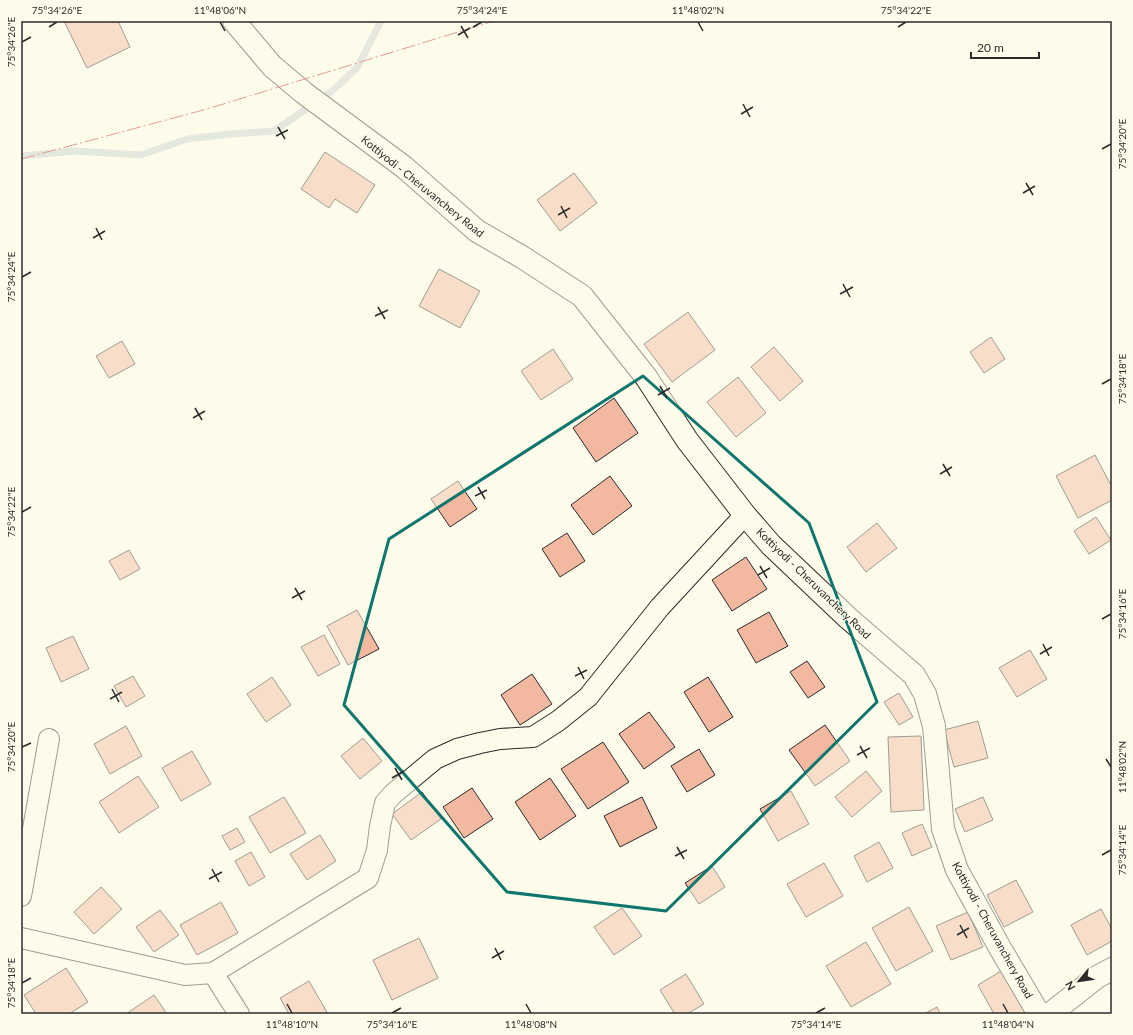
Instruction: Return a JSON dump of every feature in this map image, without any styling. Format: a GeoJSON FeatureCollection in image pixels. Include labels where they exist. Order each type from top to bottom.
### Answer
{"type":"FeatureCollection","features":[{"type":"Feature","properties":{"kind":"main road","name":"Kottiyodi - Cheruvanchery Road"},"geometry":{"type":"LineString","coordinates":[[234,21],[272,66],[304,93],[404,167],[477,231],[522,257],[582,296],[646,377],[687,440],[771,545],[842,613],[914,674],[925,694],[934,726],[943,829],[957,870],[1000,948],[1039,1014]]}},
{"type":"Feature","properties":{"kind":"main road"},"geometry":{"type":"LineString","coordinates":[[1050,1014],[1097,977],[1112,970]]}},
{"type":"Feature","properties":{"kind":"street"},"geometry":{"type":"LineString","coordinates":[[21,938],[185,975],[213,973],[368,878],[377,850],[385,803],[393,794],[435,759],[457,749],[480,743],[500,739],[533,737],[588,697],[660,607],[745,514]]}},
{"type":"Feature","properties":{"kind":"street"},"geometry":{"type":"LineString","coordinates":[[21,896],[49,739]]}},
{"type":"Feature","properties":{"kind":"street"},"geometry":{"type":"LineString","coordinates":[[213,973],[239,1014]]}},
{"type":"Feature","properties":{"kind":"highlighted area"},"geometry":{"type":"Polygon","coordinates":[[[643,376],[809,523],[877,702],[666,911],[507,892],[344,705],[389,539],[643,376]]]}},
{"type":"Feature","properties":{"kind":"building"},"geometry":{"type":"Polygon","coordinates":[[[64,21],[118,21],[130,47],[87,68],[64,21]]]}},
{"type":"Feature","properties":{"kind":"building"},"geometry":{"type":"Polygon","coordinates":[[[325,152],[375,185],[357,213],[335,199],[329,208],[301,189],[325,152]]]}},
{"type":"Feature","properties":{"kind":"building"},"geometry":{"type":"Polygon","coordinates":[[[574,173],[597,203],[560,231],[537,200],[574,173]]]}},
{"type":"Feature","properties":{"kind":"building"},"geometry":{"type":"Polygon","coordinates":[[[439,269],[480,291],[460,328],[419,306],[439,269]]]}},
{"type":"Feature","properties":{"kind":"building"},"geometry":{"type":"Polygon","coordinates":[[[688,312],[715,350],[672,382],[644,344],[688,312]]]}},
{"type":"Feature","properties":{"kind":"building"},"geometry":{"type":"Polygon","coordinates":[[[991,337],[1005,359],[984,373],[970,352],[991,337]]]}},
{"type":"Feature","properties":{"kind":"building"},"geometry":{"type":"Polygon","coordinates":[[[122,341],[135,364],[109,378],[96,356],[122,341]]]}},
{"type":"Feature","properties":{"kind":"building"},"geometry":{"type":"Polygon","coordinates":[[[774,347],[803,381],[780,401],[751,367],[774,347]]]}},
{"type":"Feature","properties":{"kind":"building"},"geometry":{"type":"Polygon","coordinates":[[[553,349],[573,379],[541,400],[521,371],[553,349]]]}},
{"type":"Feature","properties":{"kind":"building"},"geometry":{"type":"Polygon","coordinates":[[[738,377],[766,413],[736,437],[707,402],[738,377]]]}},
{"type":"Feature","properties":{"kind":"building"},"geometry":{"type":"Polygon","coordinates":[[[614,398],[638,433],[596,462],[573,428],[614,398]]]}},
{"type":"Feature","properties":{"kind":"building"},"geometry":{"type":"Polygon","coordinates":[[[1095,455],[1112,487],[1112,500],[1078,518],[1056,476],[1095,455]]]}},
{"type":"Feature","properties":{"kind":"building"},"geometry":{"type":"Polygon","coordinates":[[[610,476],[632,506],[593,535],[571,505],[610,476]]]}},
{"type":"Feature","properties":{"kind":"building"},"geometry":{"type":"Polygon","coordinates":[[[458,481],[477,509],[450,527],[431,499],[458,481]]]}},
{"type":"Feature","properties":{"kind":"building"},"geometry":{"type":"Polygon","coordinates":[[[1096,517],[1111,540],[1089,554],[1074,531],[1096,517]]]}},
{"type":"Feature","properties":{"kind":"building"},"geometry":{"type":"Polygon","coordinates":[[[877,523],[897,548],[866,572],[847,547],[877,523]]]}},
{"type":"Feature","properties":{"kind":"building"},"geometry":{"type":"Polygon","coordinates":[[[567,533],[585,561],[560,577],[542,549],[567,533]]]}},
{"type":"Feature","properties":{"kind":"building"},"geometry":{"type":"Polygon","coordinates":[[[129,550],[140,569],[120,580],[109,561],[129,550]]]}},
{"type":"Feature","properties":{"kind":"building"},"geometry":{"type":"Polygon","coordinates":[[[746,557],[767,589],[732,611],[712,580],[746,557]]]}},
{"type":"Feature","properties":{"kind":"building"},"geometry":{"type":"Polygon","coordinates":[[[357,610],[379,649],[348,665],[327,626],[357,610]]]}},
{"type":"Feature","properties":{"kind":"building"},"geometry":{"type":"Polygon","coordinates":[[[769,612],[788,646],[756,663],[737,630],[769,612]]]}},
{"type":"Feature","properties":{"kind":"building"},"geometry":{"type":"Polygon","coordinates":[[[324,635],[340,664],[318,676],[301,647],[324,635]]]}},
{"type":"Feature","properties":{"kind":"building"},"geometry":{"type":"Polygon","coordinates":[[[73,636],[89,669],[61,682],[46,648],[73,636]]]}},
{"type":"Feature","properties":{"kind":"building"},"geometry":{"type":"Polygon","coordinates":[[[1030,650],[1047,679],[1017,697],[999,668],[1030,650]]]}},
{"type":"Feature","properties":{"kind":"building"},"geometry":{"type":"Polygon","coordinates":[[[807,661],[825,687],[808,698],[790,672],[807,661]]]}},
{"type":"Feature","properties":{"kind":"building"},"geometry":{"type":"Polygon","coordinates":[[[532,674],[552,704],[520,725],[501,695],[532,674]]]}},
{"type":"Feature","properties":{"kind":"building"},"geometry":{"type":"Polygon","coordinates":[[[133,676],[145,696],[126,707],[114,686],[133,676]]]}},
{"type":"Feature","properties":{"kind":"building"},"geometry":{"type":"Polygon","coordinates":[[[272,677],[291,705],[266,722],[247,694],[272,677]]]}},
{"type":"Feature","properties":{"kind":"building"},"geometry":{"type":"Polygon","coordinates":[[[708,677],[733,717],[709,732],[684,692],[708,677]]]}},
{"type":"Feature","properties":{"kind":"building"},"geometry":{"type":"Polygon","coordinates":[[[899,693],[913,717],[899,725],[884,702],[899,693]]]}},
{"type":"Feature","properties":{"kind":"building"},"geometry":{"type":"Polygon","coordinates":[[[649,712],[675,747],[644,769],[619,734],[649,712]]]}},
{"type":"Feature","properties":{"kind":"building"},"geometry":{"type":"Polygon","coordinates":[[[978,721],[988,758],[954,767],[944,730],[978,721]]]}},
{"type":"Feature","properties":{"kind":"building"},"geometry":{"type":"Polygon","coordinates":[[[825,725],[850,761],[815,786],[789,750],[825,725]]]}},
{"type":"Feature","properties":{"kind":"building"},"geometry":{"type":"Polygon","coordinates":[[[126,726],[142,756],[110,774],[94,744],[126,726]]]}},
{"type":"Feature","properties":{"kind":"building"},"geometry":{"type":"Polygon","coordinates":[[[921,736],[924,810],[891,812],[888,737],[921,736]]]}},
{"type":"Feature","properties":{"kind":"building"},"geometry":{"type":"Polygon","coordinates":[[[363,738],[382,761],[360,779],[341,756],[363,738]]]}},
{"type":"Feature","properties":{"kind":"building"},"geometry":{"type":"Polygon","coordinates":[[[603,742],[629,782],[588,809],[561,769],[603,742]]]}},
{"type":"Feature","properties":{"kind":"building"},"geometry":{"type":"Polygon","coordinates":[[[699,749],[715,775],[687,792],[671,766],[699,749]]]}},
{"type":"Feature","properties":{"kind":"building"},"geometry":{"type":"Polygon","coordinates":[[[192,751],[211,784],[181,801],[162,768],[192,751]]]}},
{"type":"Feature","properties":{"kind":"building"},"geometry":{"type":"Polygon","coordinates":[[[866,771],[882,791],[852,817],[835,797],[866,771]]]}},
{"type":"Feature","properties":{"kind":"building"},"geometry":{"type":"Polygon","coordinates":[[[138,776],[159,807],[119,833],[99,802],[138,776]]]}},
{"type":"Feature","properties":{"kind":"building"},"geometry":{"type":"Polygon","coordinates":[[[550,778],[576,816],[540,840],[515,802],[550,778]]]}},
{"type":"Feature","properties":{"kind":"building"},"geometry":{"type":"Polygon","coordinates":[[[472,788],[493,819],[464,838],[443,807],[472,788]]]}},
{"type":"Feature","properties":{"kind":"building"},"geometry":{"type":"Polygon","coordinates":[[[791,791],[809,824],[778,841],[760,809],[791,791]]]}},
{"type":"Feature","properties":{"kind":"building"},"geometry":{"type":"Polygon","coordinates":[[[422,792],[441,819],[411,840],[392,814],[422,792]]]}},
{"type":"Feature","properties":{"kind":"building"},"geometry":{"type":"Polygon","coordinates":[[[284,797],[306,833],[270,853],[249,817],[284,797]]]}},
{"type":"Feature","properties":{"kind":"building"},"geometry":{"type":"Polygon","coordinates":[[[642,797],[657,828],[620,847],[604,816],[642,797]]]}},
{"type":"Feature","properties":{"kind":"building"},"geometry":{"type":"Polygon","coordinates":[[[983,797],[993,820],[965,832],[955,809],[983,797]]]}},
{"type":"Feature","properties":{"kind":"building"},"geometry":{"type":"Polygon","coordinates":[[[922,824],[932,847],[912,856],[902,833],[922,824]]]}},
{"type":"Feature","properties":{"kind":"building"},"geometry":{"type":"Polygon","coordinates":[[[237,828],[245,842],[230,850],[222,836],[237,828]]]}},
{"type":"Feature","properties":{"kind":"building"},"geometry":{"type":"Polygon","coordinates":[[[320,835],[336,861],[307,880],[290,854],[320,835]]]}},
{"type":"Feature","properties":{"kind":"building"},"geometry":{"type":"Polygon","coordinates":[[[879,842],[893,868],[867,882],[854,856],[879,842]]]}},
{"type":"Feature","properties":{"kind":"building"},"geometry":{"type":"Polygon","coordinates":[[[251,852],[265,877],[249,886],[235,861],[251,852]]]}},
{"type":"Feature","properties":{"kind":"building"},"geometry":{"type":"Polygon","coordinates":[[[824,863],[843,896],[806,917],[787,884],[824,863]]]}},
{"type":"Feature","properties":{"kind":"building"},"geometry":{"type":"Polygon","coordinates":[[[712,866],[725,887],[699,904],[685,883],[712,866]]]}},
{"type":"Feature","properties":{"kind":"building"},"geometry":{"type":"Polygon","coordinates":[[[1016,880],[1033,912],[1004,927],[987,895],[1016,880]]]}},
{"type":"Feature","properties":{"kind":"building"},"geometry":{"type":"Polygon","coordinates":[[[101,887],[122,909],[94,934],[74,912],[101,887]]]}},
{"type":"Feature","properties":{"kind":"building"},"geometry":{"type":"Polygon","coordinates":[[[221,902],[238,933],[197,955],[180,925],[221,902]]]}},
{"type":"Feature","properties":{"kind":"building"},"geometry":{"type":"Polygon","coordinates":[[[909,907],[933,951],[896,971],[872,928],[909,907]]]}},
{"type":"Feature","properties":{"kind":"building"},"geometry":{"type":"Polygon","coordinates":[[[622,908],[642,936],[614,955],[594,927],[622,908]]]}},
{"type":"Feature","properties":{"kind":"building"},"geometry":{"type":"Polygon","coordinates":[[[1101,909],[1112,929],[1112,941],[1087,955],[1071,925],[1101,909]]]}},
{"type":"Feature","properties":{"kind":"building"},"geometry":{"type":"Polygon","coordinates":[[[160,910],[179,935],[154,952],[136,927],[160,910]]]}},
{"type":"Feature","properties":{"kind":"building"},"geometry":{"type":"Polygon","coordinates":[[[968,912],[983,947],[951,960],[936,926],[968,912]]]}},
{"type":"Feature","properties":{"kind":"building"},"geometry":{"type":"Polygon","coordinates":[[[419,938],[438,978],[392,1000],[373,960],[419,938]]]}},
{"type":"Feature","properties":{"kind":"building"},"geometry":{"type":"Polygon","coordinates":[[[866,942],[891,984],[851,1007],[826,966],[866,942]]]}},
{"type":"Feature","properties":{"kind":"building"},"geometry":{"type":"Polygon","coordinates":[[[66,968],[88,1002],[69,1014],[36,1014],[24,995],[66,968]]]}},
{"type":"Feature","properties":{"kind":"building"},"geometry":{"type":"Polygon","coordinates":[[[1001,971],[1026,1014],[994,1014],[978,985],[1001,971]]]}},
{"type":"Feature","properties":{"kind":"building"},"geometry":{"type":"Polygon","coordinates":[[[686,974],[704,1004],[687,1014],[675,1014],[660,990],[686,974]]]}},
{"type":"Feature","properties":{"kind":"building"},"geometry":{"type":"Polygon","coordinates":[[[309,981],[328,1014],[289,1014],[280,998],[309,981]]]}},
{"type":"Feature","properties":{"kind":"building"},"geometry":{"type":"Polygon","coordinates":[[[154,995],[167,1014],[126,1014],[154,995]]]}},
{"type":"Feature","properties":{"kind":"building"},"geometry":{"type":"Polygon","coordinates":[[[937,1007],[940,1014],[924,1014],[937,1007]]]}},
{"type":"Feature","properties":{"kind":"waterway"},"geometry":{"type":"LineString","coordinates":[[21,156],[75,151],[141,155],[187,139],[274,131],[331,92],[357,68],[381,21]]}},
{"type":"Feature","properties":{"kind":"power"},"geometry":{"type":"LineString","coordinates":[[21,159],[207,109],[494,21]]}}]}
